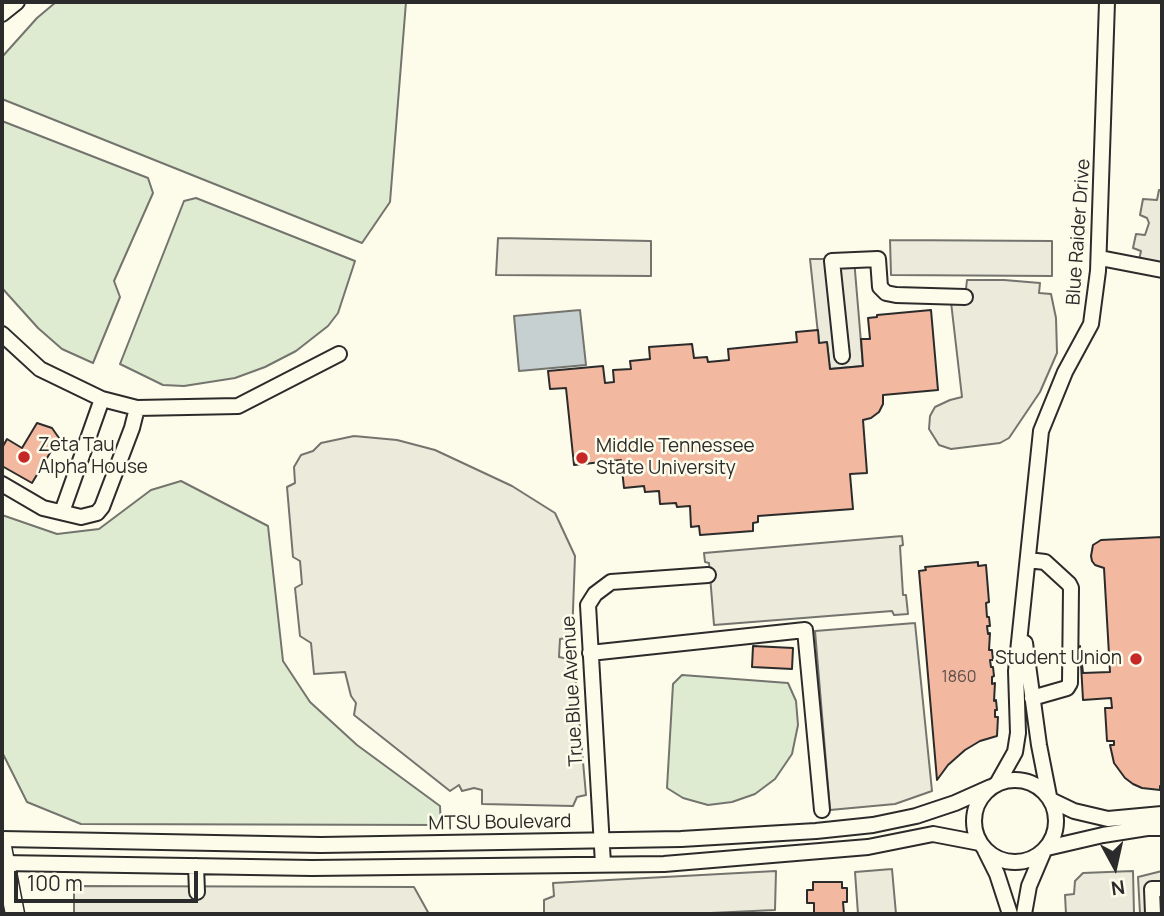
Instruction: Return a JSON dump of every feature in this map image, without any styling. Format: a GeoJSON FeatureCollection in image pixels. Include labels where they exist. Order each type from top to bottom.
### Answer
{"type":"FeatureCollection","features":[{"type":"Feature","properties":{"kind":"main road"},"geometry":{"type":"LineString","coordinates":[[3,858],[15,914]]}},
{"type":"Feature","properties":{"kind":"street"},"geometry":{"type":"LineString","coordinates":[[2,14],[18,2]]}},
{"type":"Feature","properties":{"kind":"street","name":"Blue Raider Drive"},"geometry":{"type":"LineString","coordinates":[[994,786],[1007,769],[1016,746],[1016,671],[1041,431],[1065,372],[1091,324],[1100,258],[1107,2]]}},
{"type":"Feature","properties":{"kind":"street"},"geometry":{"type":"LineString","coordinates":[[1100,258],[1162,270]]}},
{"type":"Feature","properties":{"kind":"street"},"geometry":{"type":"LineString","coordinates":[[842,356],[832,261],[878,259],[880,287],[886,293],[965,297]]}},
{"type":"Feature","properties":{"kind":"street"},"geometry":{"type":"LineString","coordinates":[[2,334],[40,369],[102,399],[137,408],[238,406],[339,354]]}},
{"type":"Feature","properties":{"kind":"street"},"geometry":{"type":"LineString","coordinates":[[62,512],[102,399]]}},
{"type":"Feature","properties":{"kind":"street"},"geometry":{"type":"LineString","coordinates":[[2,484],[43,508],[88,517],[102,507],[137,408]]}},
{"type":"Feature","properties":{"kind":"street"},"geometry":{"type":"LineString","coordinates":[[1028,559],[1045,562],[1071,588],[1070,683],[1067,688],[1032,698]]}},
{"type":"Feature","properties":{"kind":"street","name":"True Blue Avenue"},"geometry":{"type":"LineString","coordinates":[[603,864],[588,605],[594,594],[611,582],[708,575]]}},
{"type":"Feature","properties":{"kind":"street","name":"Blue Raider Drive"},"geometry":{"type":"LineString","coordinates":[[1023,620],[1032,698],[1050,798]]}},
{"type":"Feature","properties":{"kind":"street"},"geometry":{"type":"LineString","coordinates":[[590,653],[805,630],[822,810],[834,829]]}},
{"type":"Feature","properties":{"kind":"street"},"geometry":{"type":"LineString","coordinates":[[1010,914],[997,874],[974,824],[975,810],[981,797],[994,786],[1021,780],[1040,788],[1050,798],[1074,811],[1108,819],[1162,814]]}},
{"type":"Feature","properties":{"kind":"street","name":"MTSU Boulevard"},"geometry":{"type":"LineString","coordinates":[[2,839],[321,845],[681,839],[873,825],[916,816],[956,803],[994,786]]}},
{"type":"Feature","properties":{"kind":"street"},"geometry":{"type":"LineString","coordinates":[[1024,914],[1028,886],[1056,832],[1057,819],[1050,798]]}},
{"type":"Feature","properties":{"kind":"street"},"geometry":{"type":"LineString","coordinates":[[816,831],[817,819],[822,810]]}},
{"type":"Feature","properties":{"kind":"street"},"geometry":{"type":"LineString","coordinates":[[3,858],[312,868],[664,864],[800,854],[868,846],[933,834],[982,846],[994,857],[1019,863],[1032,859],[1045,850],[1114,833],[1162,828]]}},
{"type":"Feature","properties":{"kind":"street"},"geometry":{"type":"LineString","coordinates":[[196,866],[197,892]]}},
{"type":"Feature","properties":{"kind":"street"},"geometry":{"type":"LineString","coordinates":[[1153,914],[1152,890],[1162,889]]}},
{"type":"Feature","properties":{"kind":"green space"},"geometry":{"type":"Polygon","coordinates":[[[56,2],[406,2],[390,202],[362,243],[2,99],[2,57],[37,18],[56,2]]]}},
{"type":"Feature","properties":{"kind":"green space"},"geometry":{"type":"Polygon","coordinates":[[[2,121],[148,178],[153,193],[114,281],[120,297],[93,363],[62,349],[38,328],[2,288],[2,121]]]}},
{"type":"Feature","properties":{"kind":"green space"},"geometry":{"type":"Polygon","coordinates":[[[196,198],[355,261],[338,313],[328,326],[296,351],[235,378],[184,386],[163,385],[120,364],[184,201],[196,198]]]}},
{"type":"Feature","properties":{"kind":"green space"},"geometry":{"type":"Polygon","coordinates":[[[181,481],[268,526],[283,661],[310,702],[357,745],[440,806],[441,825],[81,824],[27,802],[2,752],[2,515],[57,534],[99,529],[151,490],[181,481]]]}},
{"type":"Feature","properties":{"kind":"green space"},"geometry":{"type":"Polygon","coordinates":[[[682,675],[788,683],[796,701],[798,725],[792,754],[775,779],[755,794],[732,802],[708,805],[683,798],[667,788],[673,684],[682,675]]]}},
{"type":"Feature","properties":{"kind":"shaded area"},"geometry":{"type":"Polygon","coordinates":[[[1159,190],[1162,191],[1162,264],[1139,260],[1141,251],[1133,248],[1136,234],[1145,235],[1149,223],[1147,218],[1140,215],[1143,199],[1157,200],[1159,190]]]}},
{"type":"Feature","properties":{"kind":"shaded area"},"geometry":{"type":"Polygon","coordinates":[[[498,238],[651,241],[651,276],[496,275],[498,238]]]}},
{"type":"Feature","properties":{"kind":"shaded area"},"geometry":{"type":"Polygon","coordinates":[[[890,240],[1052,241],[1052,276],[891,275],[890,240]]]}},
{"type":"Feature","properties":{"kind":"shaded area"},"geometry":{"type":"Polygon","coordinates":[[[810,259],[854,259],[863,366],[830,369],[827,343],[819,343],[810,259]]]}},
{"type":"Feature","properties":{"kind":"shaded area"},"geometry":{"type":"Polygon","coordinates":[[[967,280],[1040,283],[1039,293],[1051,294],[1056,318],[1057,353],[1040,392],[1009,438],[1000,443],[951,449],[939,445],[929,429],[930,416],[935,407],[962,397],[951,302],[966,289],[967,280]]]}},
{"type":"Feature","properties":{"kind":"shaded area"},"geometry":{"type":"Polygon","coordinates":[[[580,310],[586,365],[519,371],[514,316],[580,310]]]}},
{"type":"Feature","properties":{"kind":"shaded area"},"geometry":{"type":"Polygon","coordinates":[[[354,436],[397,440],[435,450],[512,486],[555,513],[575,556],[572,637],[560,639],[559,657],[574,662],[586,795],[577,797],[573,806],[482,804],[482,790],[474,788],[462,791],[459,785],[450,791],[354,715],[356,703],[351,696],[345,672],[314,674],[311,643],[300,636],[295,588],[302,584],[300,561],[293,557],[287,487],[295,483],[294,467],[301,455],[313,451],[321,443],[354,436]]]}},
{"type":"Feature","properties":{"kind":"shaded area"},"geometry":{"type":"Polygon","coordinates":[[[902,536],[903,545],[900,546],[903,595],[906,595],[908,614],[894,615],[892,611],[714,625],[709,563],[705,562],[704,553],[902,536]]]}},
{"type":"Feature","properties":{"kind":"shaded area"},"geometry":{"type":"Polygon","coordinates":[[[915,623],[932,791],[895,804],[830,810],[815,631],[915,623]]]}},
{"type":"Feature","properties":{"kind":"shaded area"},"geometry":{"type":"Polygon","coordinates":[[[892,869],[896,914],[858,914],[855,872],[892,869]]]}},
{"type":"Feature","properties":{"kind":"shaded area"},"geometry":{"type":"Polygon","coordinates":[[[776,871],[775,910],[689,914],[544,914],[544,900],[554,896],[553,883],[776,871]]]}},
{"type":"Feature","properties":{"kind":"shaded area"},"geometry":{"type":"Polygon","coordinates":[[[1133,871],[1134,914],[1066,914],[1065,895],[1074,894],[1075,881],[1083,873],[1133,871]]]}},
{"type":"Feature","properties":{"kind":"shaded area"},"geometry":{"type":"Polygon","coordinates":[[[1162,871],[1162,914],[1140,914],[1138,877],[1162,871]]]}},
{"type":"Feature","properties":{"kind":"shaded area"},"geometry":{"type":"Polygon","coordinates":[[[74,886],[414,887],[429,914],[74,914],[74,886]]]}},
{"type":"Feature","properties":{"kind":"building"},"geometry":{"type":"Polygon","coordinates":[[[931,310],[938,390],[883,395],[879,412],[863,420],[867,473],[850,474],[853,509],[758,516],[758,522],[753,523],[753,531],[700,535],[699,526],[691,527],[690,506],[660,504],[659,491],[645,492],[644,486],[624,488],[621,460],[574,465],[566,388],[550,389],[548,371],[603,366],[605,383],[614,382],[613,370],[631,369],[630,361],[650,359],[649,347],[692,344],[694,358],[707,357],[708,362],[729,360],[728,349],[797,342],[796,332],[818,330],[819,343],[827,342],[830,369],[863,366],[861,339],[870,339],[868,318],[931,310]]]}},
{"type":"Feature","properties":{"kind":"building","name":"Zeta Tau Alpha House"},"geometry":{"type":"Polygon","coordinates":[[[37,423],[52,428],[59,438],[32,483],[2,466],[2,448],[7,439],[22,448],[37,423]]]}},
{"type":"Feature","properties":{"kind":"building","name":"Student Union"},"geometry":{"type":"Polygon","coordinates":[[[1162,537],[1160,790],[1133,784],[1114,763],[1110,745],[1114,745],[1114,741],[1107,741],[1105,708],[1112,708],[1111,698],[1083,700],[1080,646],[1083,673],[1110,672],[1104,568],[1092,561],[1093,545],[1101,540],[1162,537]]]}},
{"type":"Feature","properties":{"kind":"building"},"geometry":{"type":"Polygon","coordinates":[[[978,562],[978,566],[986,565],[989,602],[986,603],[990,626],[987,626],[988,634],[990,633],[989,650],[992,650],[993,660],[990,660],[994,676],[992,684],[995,683],[997,736],[980,741],[965,750],[948,765],[937,780],[919,571],[926,570],[925,567],[978,562]]]}},
{"type":"Feature","properties":{"kind":"building"},"geometry":{"type":"Polygon","coordinates":[[[753,646],[793,648],[792,669],[752,667],[753,646]]]}},
{"type":"Feature","properties":{"kind":"building"},"geometry":{"type":"Polygon","coordinates":[[[813,882],[842,882],[842,888],[847,888],[847,902],[843,902],[844,914],[814,914],[814,903],[807,903],[807,890],[813,890],[813,882]]]}},
{"type":"Feature","properties":{"kind":"place","name":"Zeta Tau Alpha House"},"geometry":{"type":"Point","coordinates":[24,457]}},
{"type":"Feature","properties":{"kind":"place","name":"Middle Tennessee State University"},"geometry":{"type":"Point","coordinates":[582,458]}},
{"type":"Feature","properties":{"kind":"place","name":"Student Union"},"geometry":{"type":"Point","coordinates":[1136,659]}}]}
